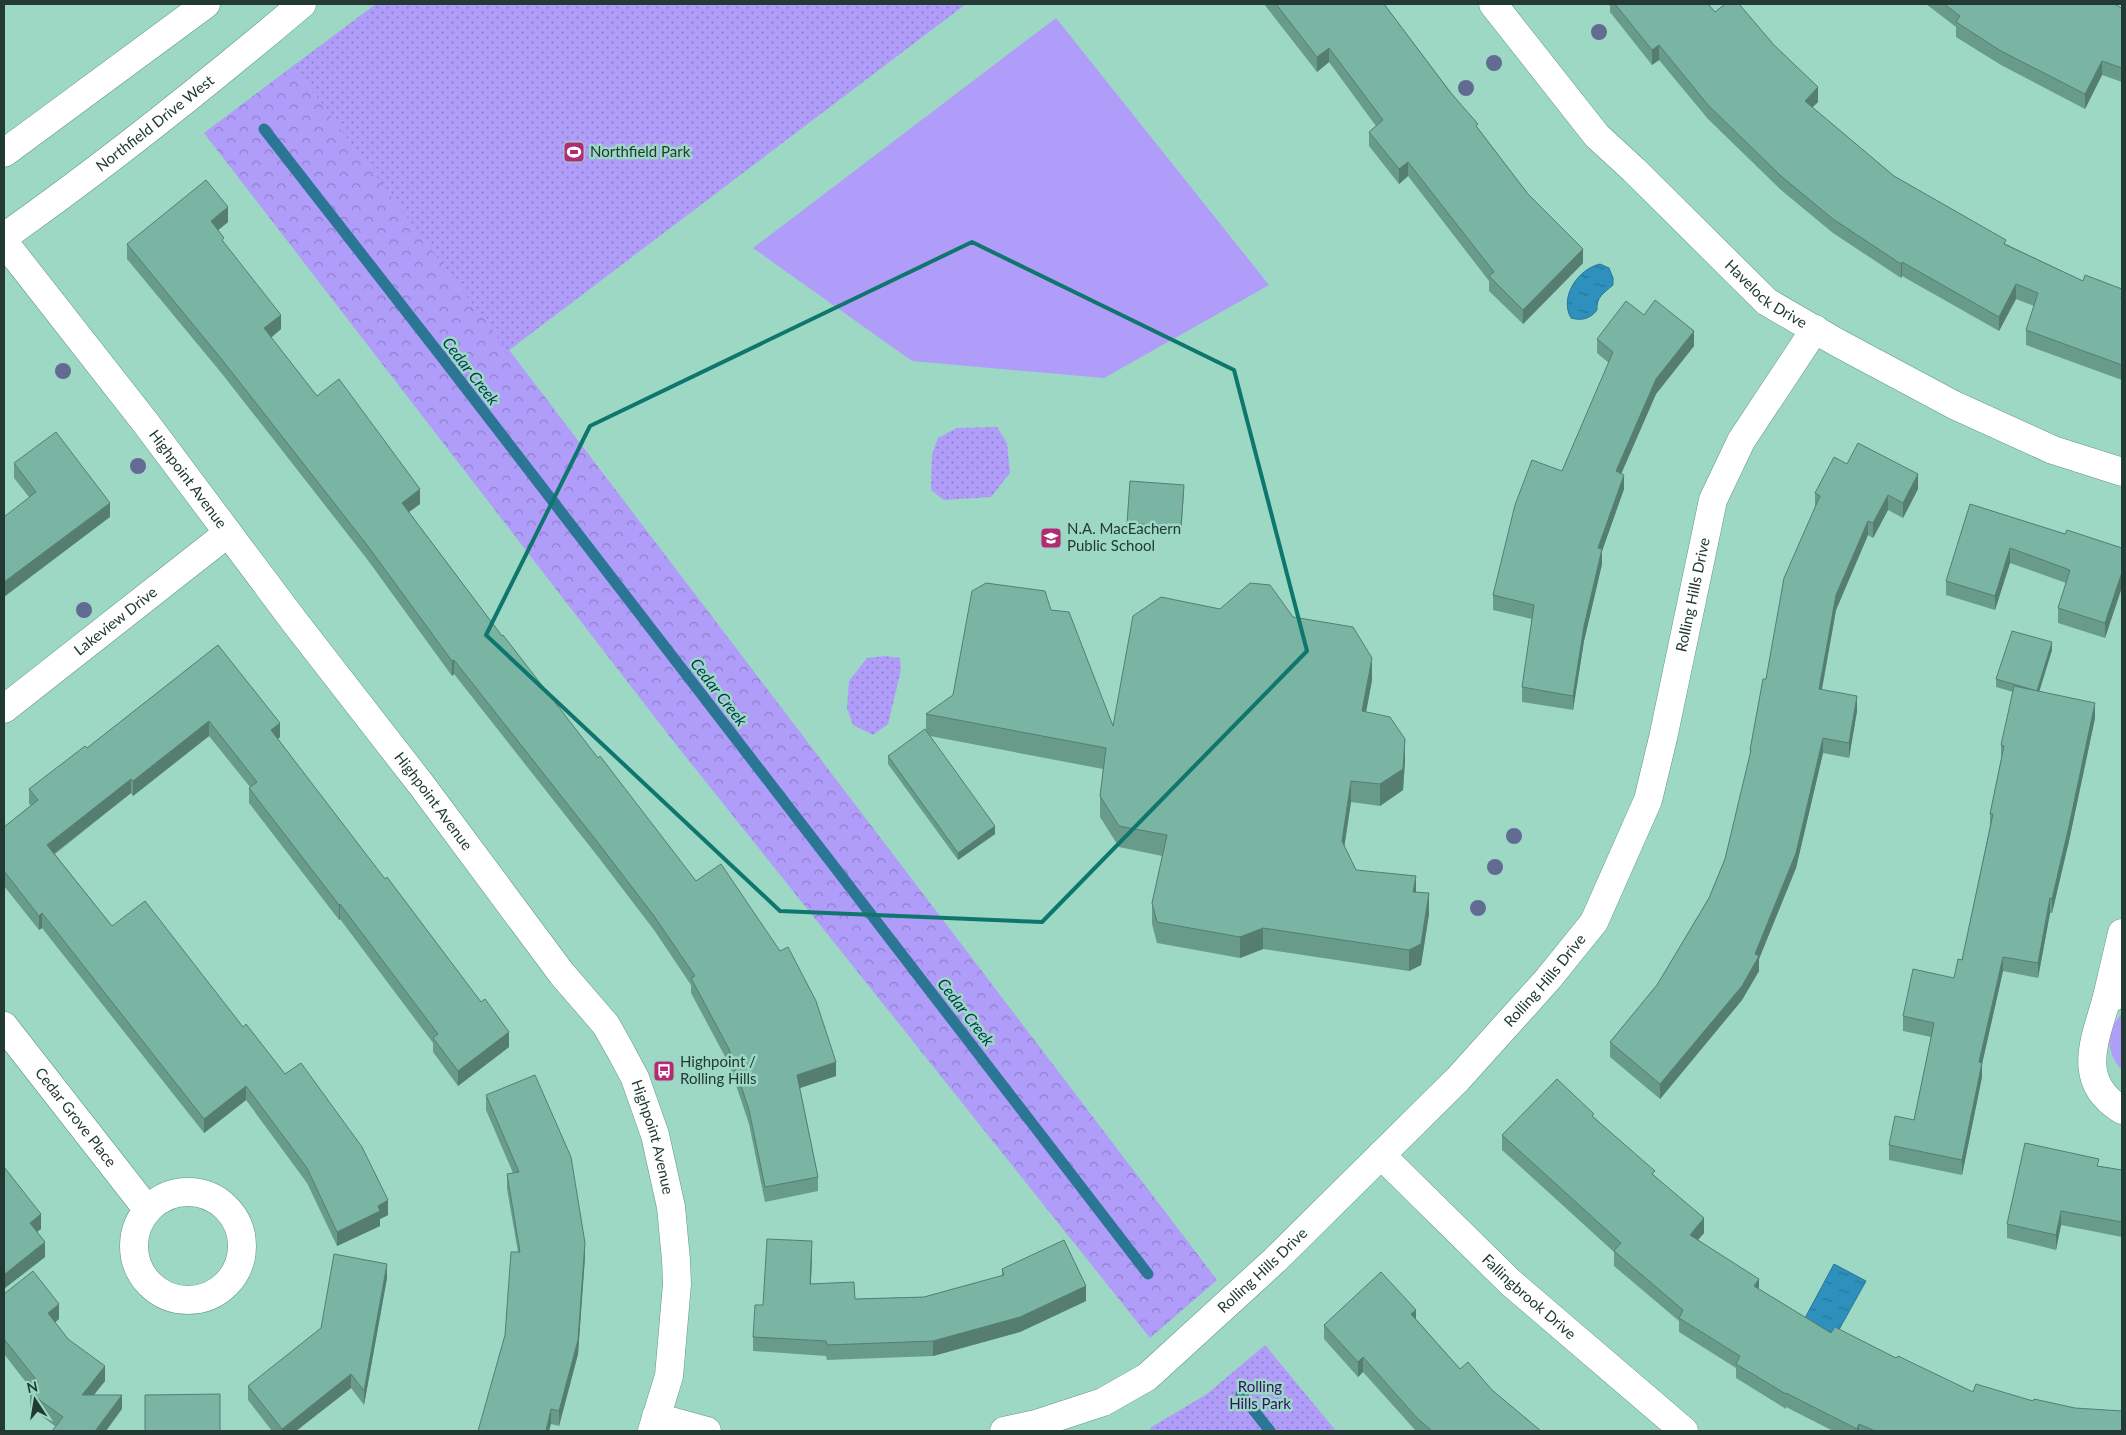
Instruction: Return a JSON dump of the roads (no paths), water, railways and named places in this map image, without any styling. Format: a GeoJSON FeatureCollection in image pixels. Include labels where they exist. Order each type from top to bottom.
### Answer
{"type":"FeatureCollection","features":[{"type":"Feature","properties":{"kind":"street"},"geometry":{"type":"LineString","coordinates":[[4,153],[206,4]]}},
{"type":"Feature","properties":{"kind":"street","name":"Northfield Drive West"},"geometry":{"type":"LineString","coordinates":[[4,237],[64,194],[302,4]]}},
{"type":"Feature","properties":{"kind":"street","name":"Havelock Drive"},"geometry":{"type":"LineString","coordinates":[[1494,4],[1597,136],[1634,170],[1767,302],[1954,405],[2053,450],[2122,472]]}},
{"type":"Feature","properties":{"kind":"street","name":"Highpoint Avenue"},"geometry":{"type":"LineString","coordinates":[[4,242],[145,422],[294,621],[428,793],[562,974],[606,1025],[635,1078],[646,1107],[671,1207],[677,1284],[669,1376],[654,1424]]}},
{"type":"Feature","properties":{"kind":"street","name":"Rolling Hills Drive"},"geometry":{"type":"LineString","coordinates":[[1004,1431],[1036,1424],[1103,1402],[1147,1377],[1275,1260],[1458,1079],[1548,979],[1594,922],[1648,800],[1663,738],[1713,500],[1740,441],[1815,329]]}},
{"type":"Feature","properties":{"kind":"street","name":"Lakeview Drive"},"geometry":{"type":"LineString","coordinates":[[4,709],[228,533]]}},
{"type":"Feature","properties":{"kind":"street"},"geometry":{"type":"LineString","coordinates":[[2122,933],[2114,996],[2093,1044],[2091,1064],[2095,1082],[2111,1104],[2122,1110]]}},
{"type":"Feature","properties":{"kind":"street","name":"Cedar Grove Place"},"geometry":{"type":"LineString","coordinates":[[4,1026],[147,1210]]}},
{"type":"Feature","properties":{"kind":"street","name":"Fallingbrook Drive"},"geometry":{"type":"LineString","coordinates":[[1381,1155],[1510,1282],[1675,1426],[1684,1431]]}},
{"type":"Feature","properties":{"kind":"street"},"geometry":{"type":"LineString","coordinates":[[654,1424],[706,1431]]}},
{"type":"Feature","properties":{"kind":"water"},"geometry":{"type":"Polygon","coordinates":[[[1600,264],[1609,268],[1613,278],[1613,285],[1601,296],[1597,310],[1592,315],[1582,319],[1571,318],[1567,301],[1573,285],[1584,272],[1600,264]]]}},
{"type":"Feature","properties":{"kind":"water"},"geometry":{"type":"Polygon","coordinates":[[[1834,1264],[1866,1281],[1836,1335],[1805,1318],[1834,1264]]]}},
{"type":"Feature","properties":{"kind":"waterway","name":"Cedar Creek"},"geometry":{"type":"LineString","coordinates":[[264,129],[1148,1274]]}},
{"type":"Feature","properties":{"kind":"waterway","name":"Cedar Creek"},"geometry":{"type":"LineString","coordinates":[[1241,1394],[1270,1431]]}},
{"type":"Feature","properties":{"kind":"place","name":"Northfield Park"},"geometry":{"type":"Point","coordinates":[574,152]}},
{"type":"Feature","properties":{"kind":"place","name":"N.A. MacEachern Public School"},"geometry":{"type":"Point","coordinates":[1051,538]}},
{"type":"Feature","properties":{"kind":"place","name":"Highpoint / Rolling Hills"},"geometry":{"type":"Point","coordinates":[664,1071]}},
{"type":"Feature","properties":{"kind":"park label","name":"Rolling Hills Park"},"geometry":{"type":"Point","coordinates":[1260,1396]}}]}
